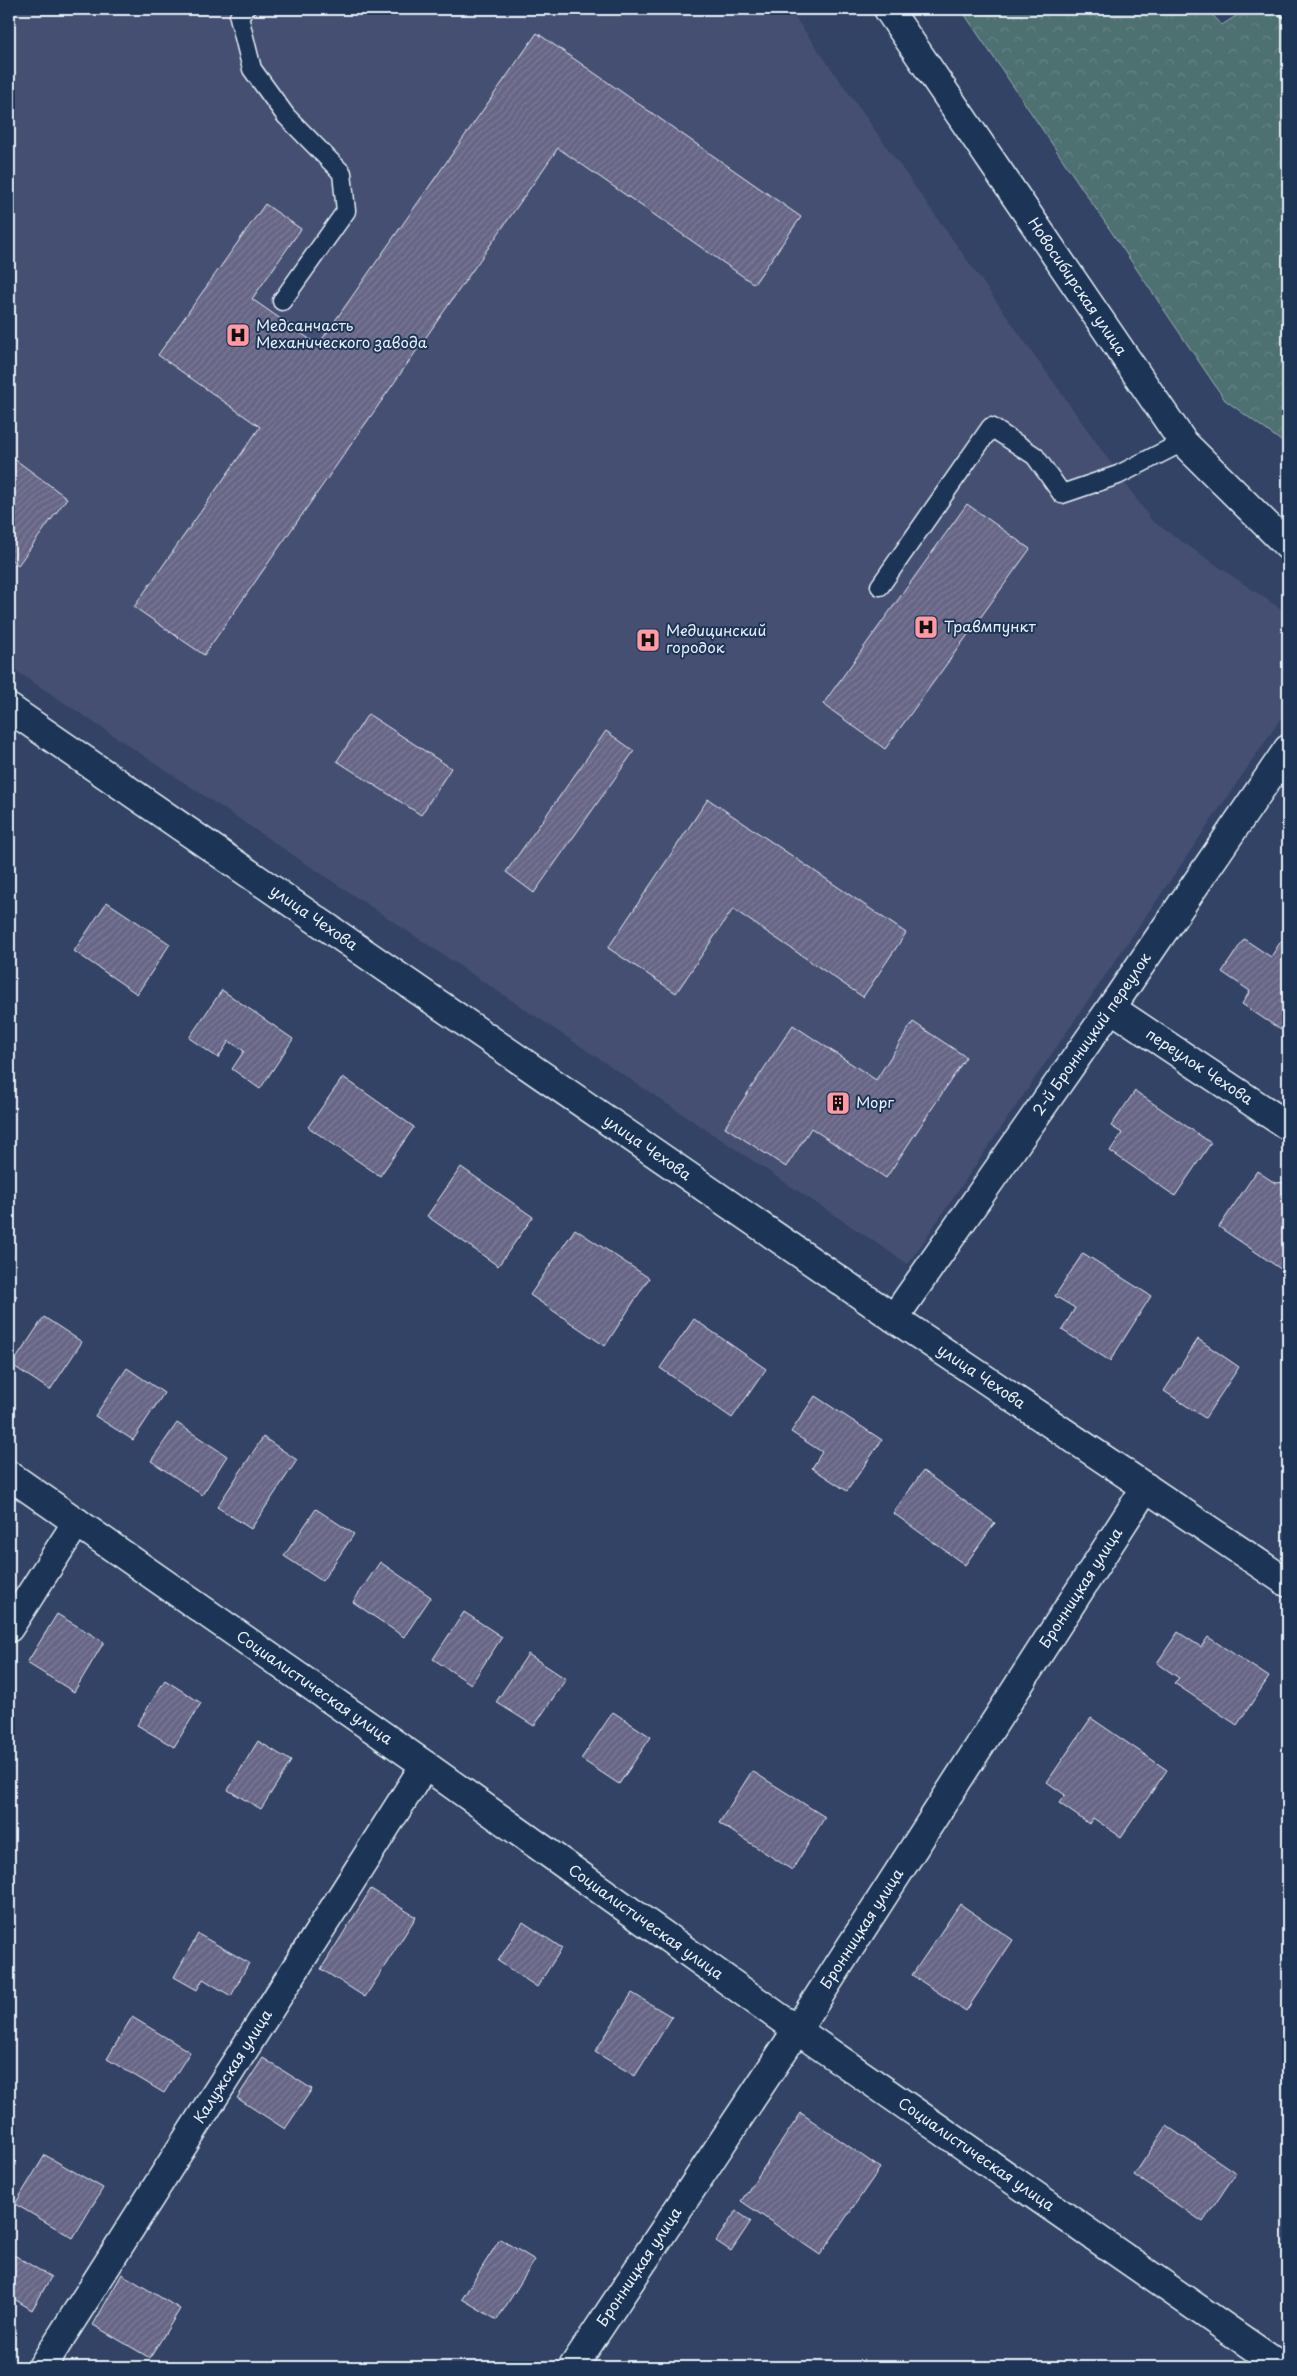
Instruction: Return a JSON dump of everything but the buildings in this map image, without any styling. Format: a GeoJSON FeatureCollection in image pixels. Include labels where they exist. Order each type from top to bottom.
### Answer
{"type":"FeatureCollection","features":[{"type":"Feature","properties":{"kind":"street","name":"Новосибирская улица"},"geometry":{"type":"LineString","coordinates":[[888,9],[1183,442],[1288,546]]}},
{"type":"Feature","properties":{"kind":"street","name":"улица Чехова"},"geometry":{"type":"LineString","coordinates":[[9,708],[894,1318],[1288,1583]]}},
{"type":"Feature","properties":{"kind":"street","name":"2-й Бронницкий переулок"},"geometry":{"type":"LineString","coordinates":[[894,1318],[1111,1008],[1288,749]]}},
{"type":"Feature","properties":{"kind":"street","name":"переулок Чехова"},"geometry":{"type":"LineString","coordinates":[[1111,1008],[1288,1126]]}},
{"type":"Feature","properties":{"kind":"street","name":"Социалистическая улица"},"geometry":{"type":"LineString","coordinates":[[9,1475],[424,1765],[797,2030],[1282,2367]]}},
{"type":"Feature","properties":{"kind":"street","name":"Бронницкая улица"},"geometry":{"type":"LineString","coordinates":[[573,2367],[797,2030],[1146,1487]]}},
{"type":"Feature","properties":{"kind":"street"},"geometry":{"type":"LineString","coordinates":[[9,1628],[77,1522]]}},
{"type":"Feature","properties":{"kind":"street","name":"Калужская улица"},"geometry":{"type":"LineString","coordinates":[[42,2367],[424,1765]]}},
{"type":"Feature","properties":{"kind":"lane"},"geometry":{"type":"LineString","coordinates":[[245,9],[239,17],[252,70],[286,116],[342,173],[346,211],[282,302]]}},
{"type":"Feature","properties":{"kind":"lane"},"geometry":{"type":"LineString","coordinates":[[880,586],[991,427],[1035,456],[1062,494],[1118,474],[1183,442]]}},
{"type":"Feature","properties":{"kind":"path"},"geometry":{"type":"LineString","coordinates":[[1273,9],[1288,21]]}},
{"type":"Feature","properties":{"kind":"shaded area","name":"Медицинский городок"},"geometry":{"type":"Polygon","coordinates":[[[9,9],[789,9],[1152,521],[1288,614],[1288,708],[908,1264],[9,666],[9,9]]]}},
{"type":"Feature","properties":{"kind":"green space"},"geometry":{"type":"Polygon","coordinates":[[[961,9],[1207,9],[1222,25],[1247,9],[1288,9],[1288,446],[1225,400],[961,9]]]}},
{"type":"Feature","properties":{"kind":"place","name":"Медсанчасть Механического завода"},"geometry":{"type":"Point","coordinates":[238,335]}},
{"type":"Feature","properties":{"kind":"place","name":"Травмпункт"},"geometry":{"type":"Point","coordinates":[926,627]}},
{"type":"Feature","properties":{"kind":"place","name":"Медицинский городок"},"geometry":{"type":"Point","coordinates":[648,640]}},
{"type":"Feature","properties":{"kind":"place","name":"Морг"},"geometry":{"type":"Point","coordinates":[838,1103]}}]}
